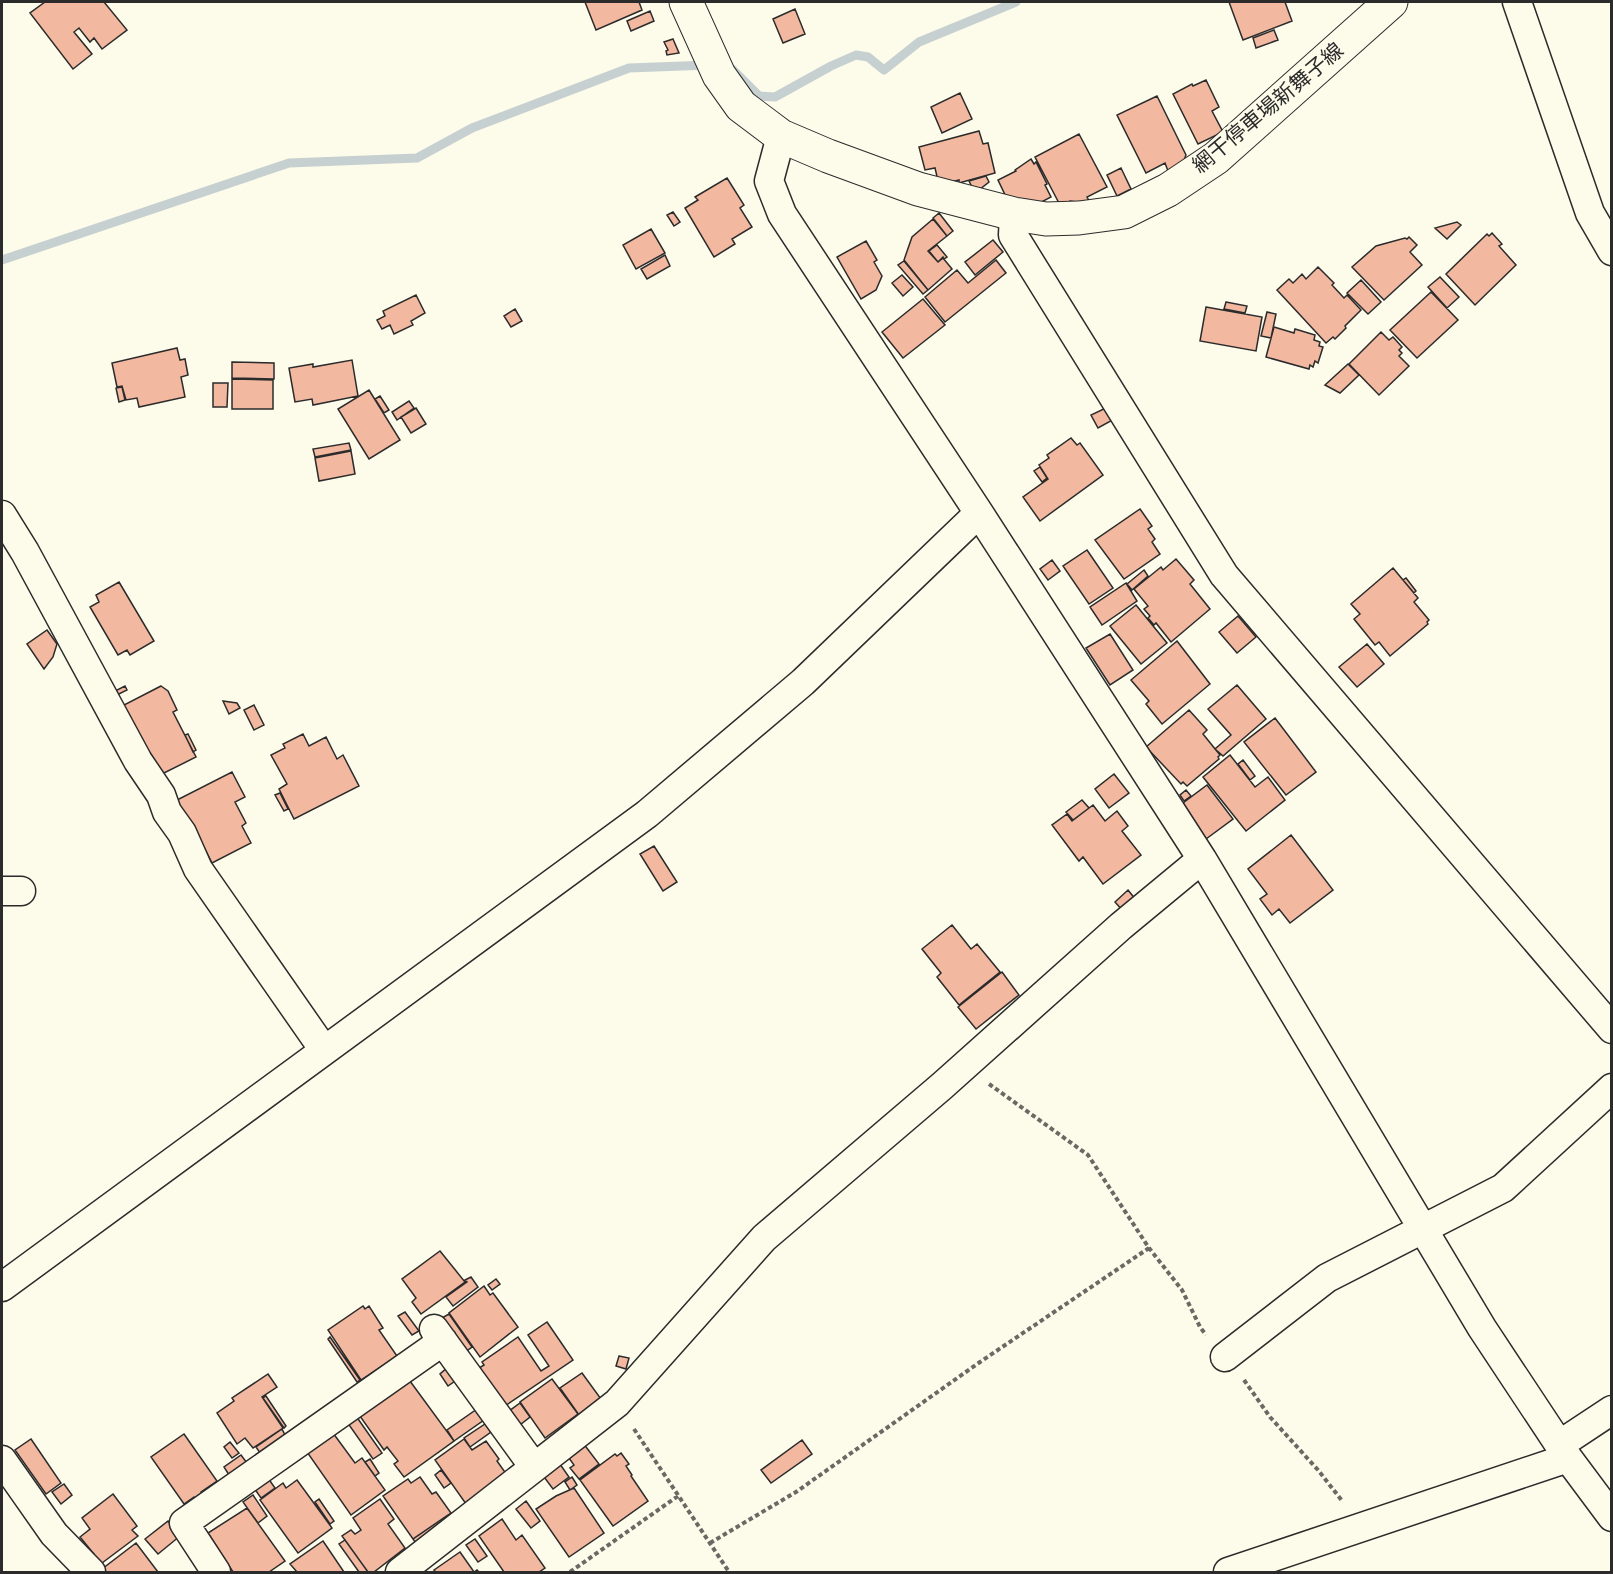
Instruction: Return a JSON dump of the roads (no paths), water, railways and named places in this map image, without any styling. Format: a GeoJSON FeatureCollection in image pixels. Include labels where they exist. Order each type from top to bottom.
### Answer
{"type":"FeatureCollection","features":[{"type":"Feature","properties":{"kind":"main road","name":"網干停車場新舞子線"},"geometry":{"type":"LineString","coordinates":[[686,2],[719,75],[741,106],[781,135],[828,156],[918,189],[1014,214],[1046,219],[1079,218],[1124,212],[1168,190],[1216,158],[1391,2]]}},
{"type":"Feature","properties":{"kind":"street"},"geometry":{"type":"LineString","coordinates":[[1517,2],[1590,213],[1611,251]]}},
{"type":"Feature","properties":{"kind":"street"},"geometry":{"type":"LineString","coordinates":[[781,135],[769,181],[782,214],[1203,859],[1482,1328],[1563,1452],[1611,1518]]}},
{"type":"Feature","properties":{"kind":"street"},"geometry":{"type":"LineString","coordinates":[[1014,214],[1013,235],[1224,575],[1611,1029]]}},
{"type":"Feature","properties":{"kind":"street"},"geometry":{"type":"LineString","coordinates":[[2,1287],[647,814],[803,682],[979,513]]}},
{"type":"Feature","properties":{"kind":"street"},"geometry":{"type":"LineString","coordinates":[[2,515],[25,552],[138,761],[161,795],[167,812],[183,833],[198,868],[324,1050]]}},
{"type":"Feature","properties":{"kind":"street"},"geometry":{"type":"LineString","coordinates":[[400,1572],[616,1403],[764,1238],[964,1066],[1121,926],[1203,859]]}},
{"type":"Feature","properties":{"kind":"street"},"geometry":{"type":"LineString","coordinates":[[1225,1357],[1327,1278],[1503,1188],[1611,1088]]}},
{"type":"Feature","properties":{"kind":"street"},"geometry":{"type":"LineString","coordinates":[[216,1572],[184,1523],[438,1335],[534,1467]]}},
{"type":"Feature","properties":{"kind":"street"},"geometry":{"type":"LineString","coordinates":[[1228,1572],[1363,1527],[1563,1452],[1611,1410]]}},
{"type":"Feature","properties":{"kind":"street"},"geometry":{"type":"LineString","coordinates":[[2,1460],[54,1534],[91,1572]]}},
{"type":"Feature","properties":{"kind":"waterway"},"geometry":{"type":"LineString","coordinates":[[732,69],[759,96],[775,97],[856,55],[868,57],[884,70],[919,42],[1016,2]]}},
{"type":"Feature","properties":{"kind":"waterway"},"geometry":{"type":"LineString","coordinates":[[2,260],[289,163],[417,158],[472,128],[629,68],[709,65]]}}]}
